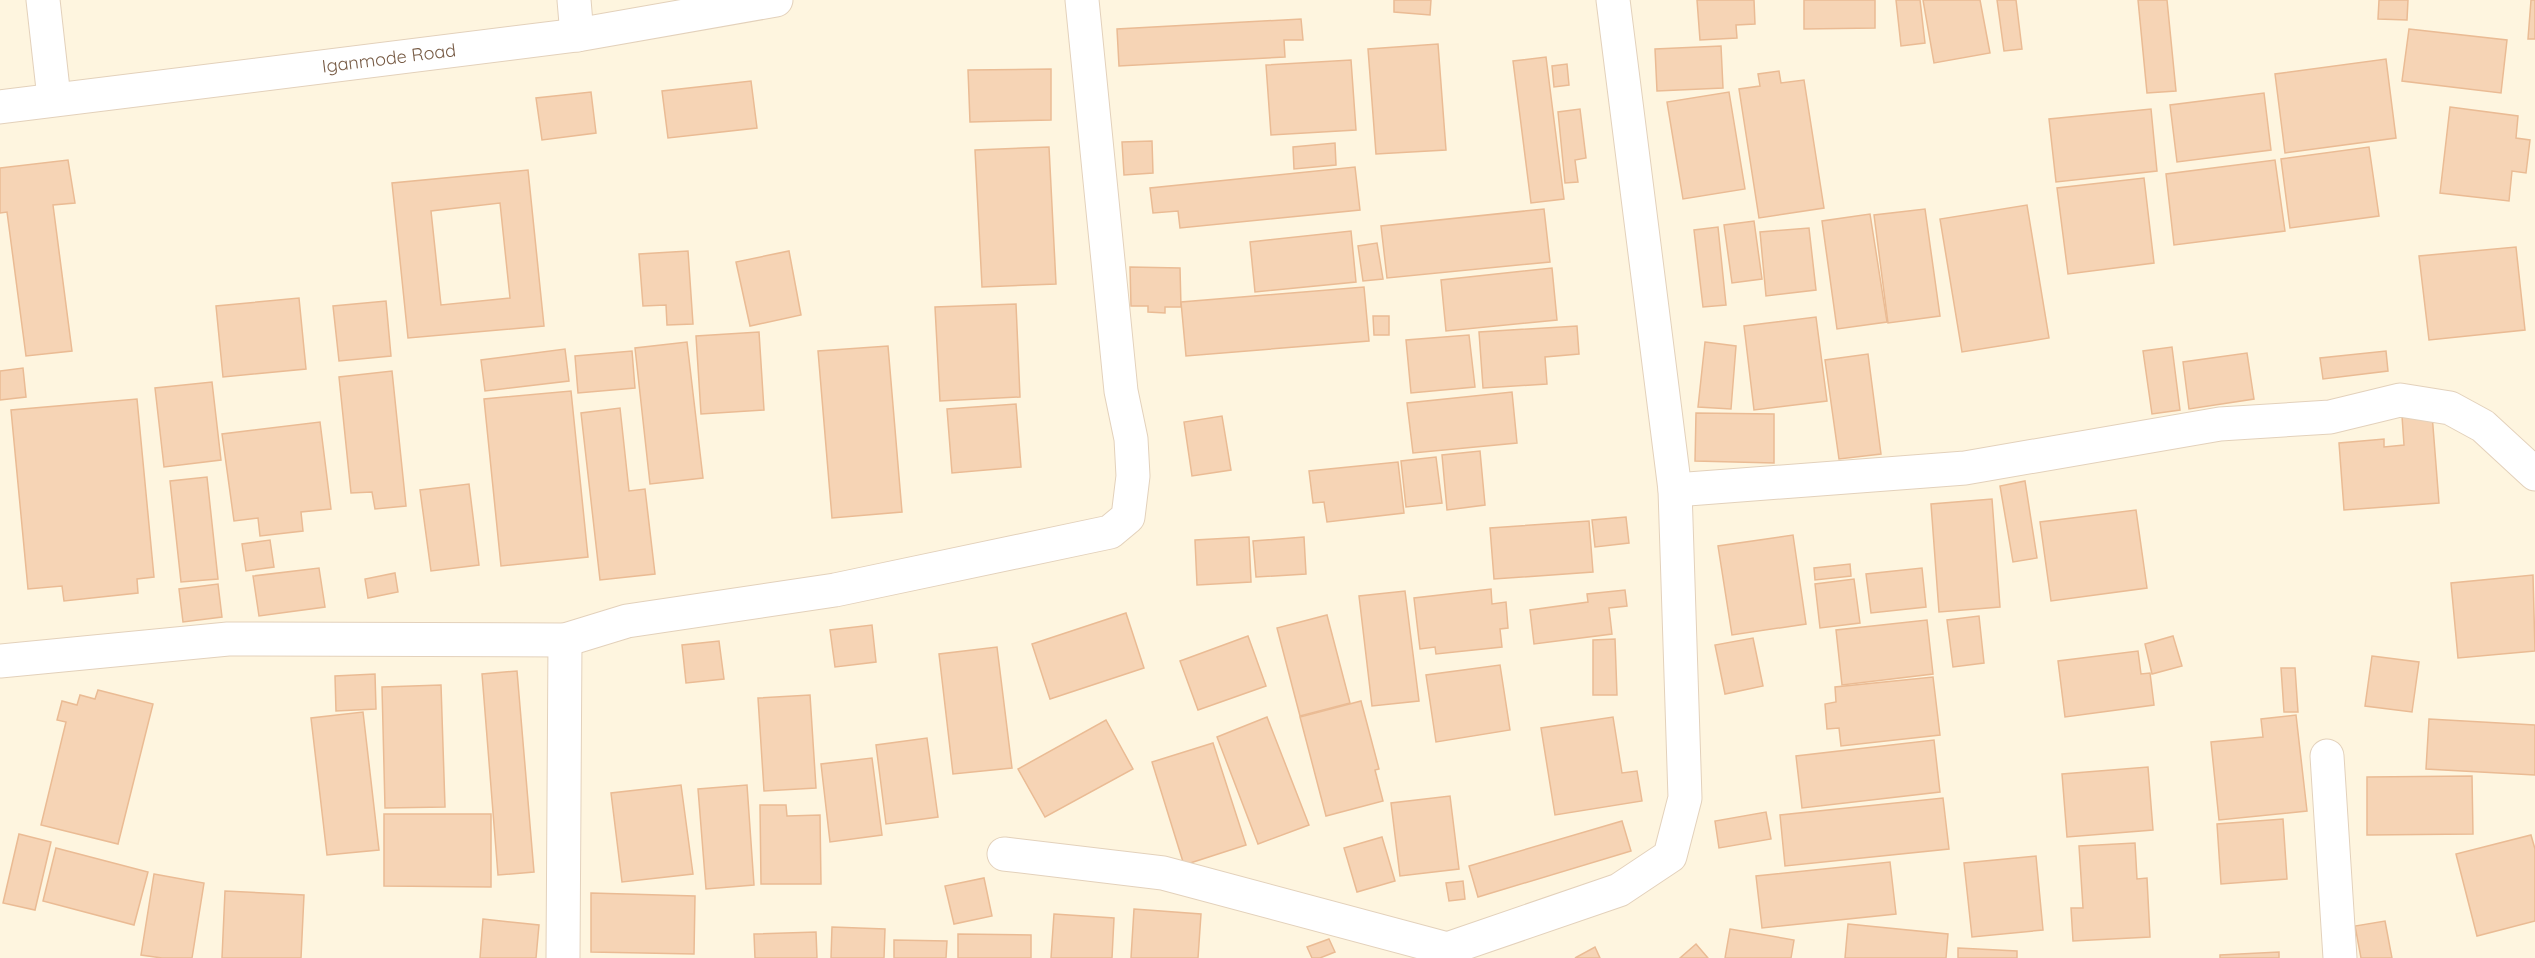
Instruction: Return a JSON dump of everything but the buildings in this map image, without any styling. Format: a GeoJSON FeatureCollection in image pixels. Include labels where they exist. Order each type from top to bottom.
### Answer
{"type":"FeatureCollection","features":[{"type":"Feature","properties":{"kind":"street"},"geometry":{"type":"LineString","coordinates":[[44,0],[54,98]]}},
{"type":"Feature","properties":{"kind":"street"},"geometry":{"type":"LineString","coordinates":[[574,0],[577,35]]}},
{"type":"Feature","properties":{"kind":"street","name":"Iganmode Road"},"geometry":{"type":"LineString","coordinates":[[0,107],[54,98],[577,35],[776,0]]}},
{"type":"Feature","properties":{"kind":"street"},"geometry":{"type":"LineString","coordinates":[[0,662],[228,639],[565,640],[627,621],[835,590],[1110,532],[1128,517],[1133,476],[1131,439],[1121,391],[1082,0]]}},
{"type":"Feature","properties":{"kind":"street"},"geometry":{"type":"LineString","coordinates":[[1004,854],[1163,873],[1444,954],[1619,890],[1670,856],[1685,798],[1675,490],[1613,0]]}},
{"type":"Feature","properties":{"kind":"street"},"geometry":{"type":"LineString","coordinates":[[1675,490],[1965,468],[2220,424],[2330,417],[2400,400],[2450,408],[2483,426],[2535,474]]}},
{"type":"Feature","properties":{"kind":"street"},"geometry":{"type":"LineString","coordinates":[[562,958],[565,640]]}},
{"type":"Feature","properties":{"kind":"street"},"geometry":{"type":"LineString","coordinates":[[2327,756],[2340,958]]}}]}
